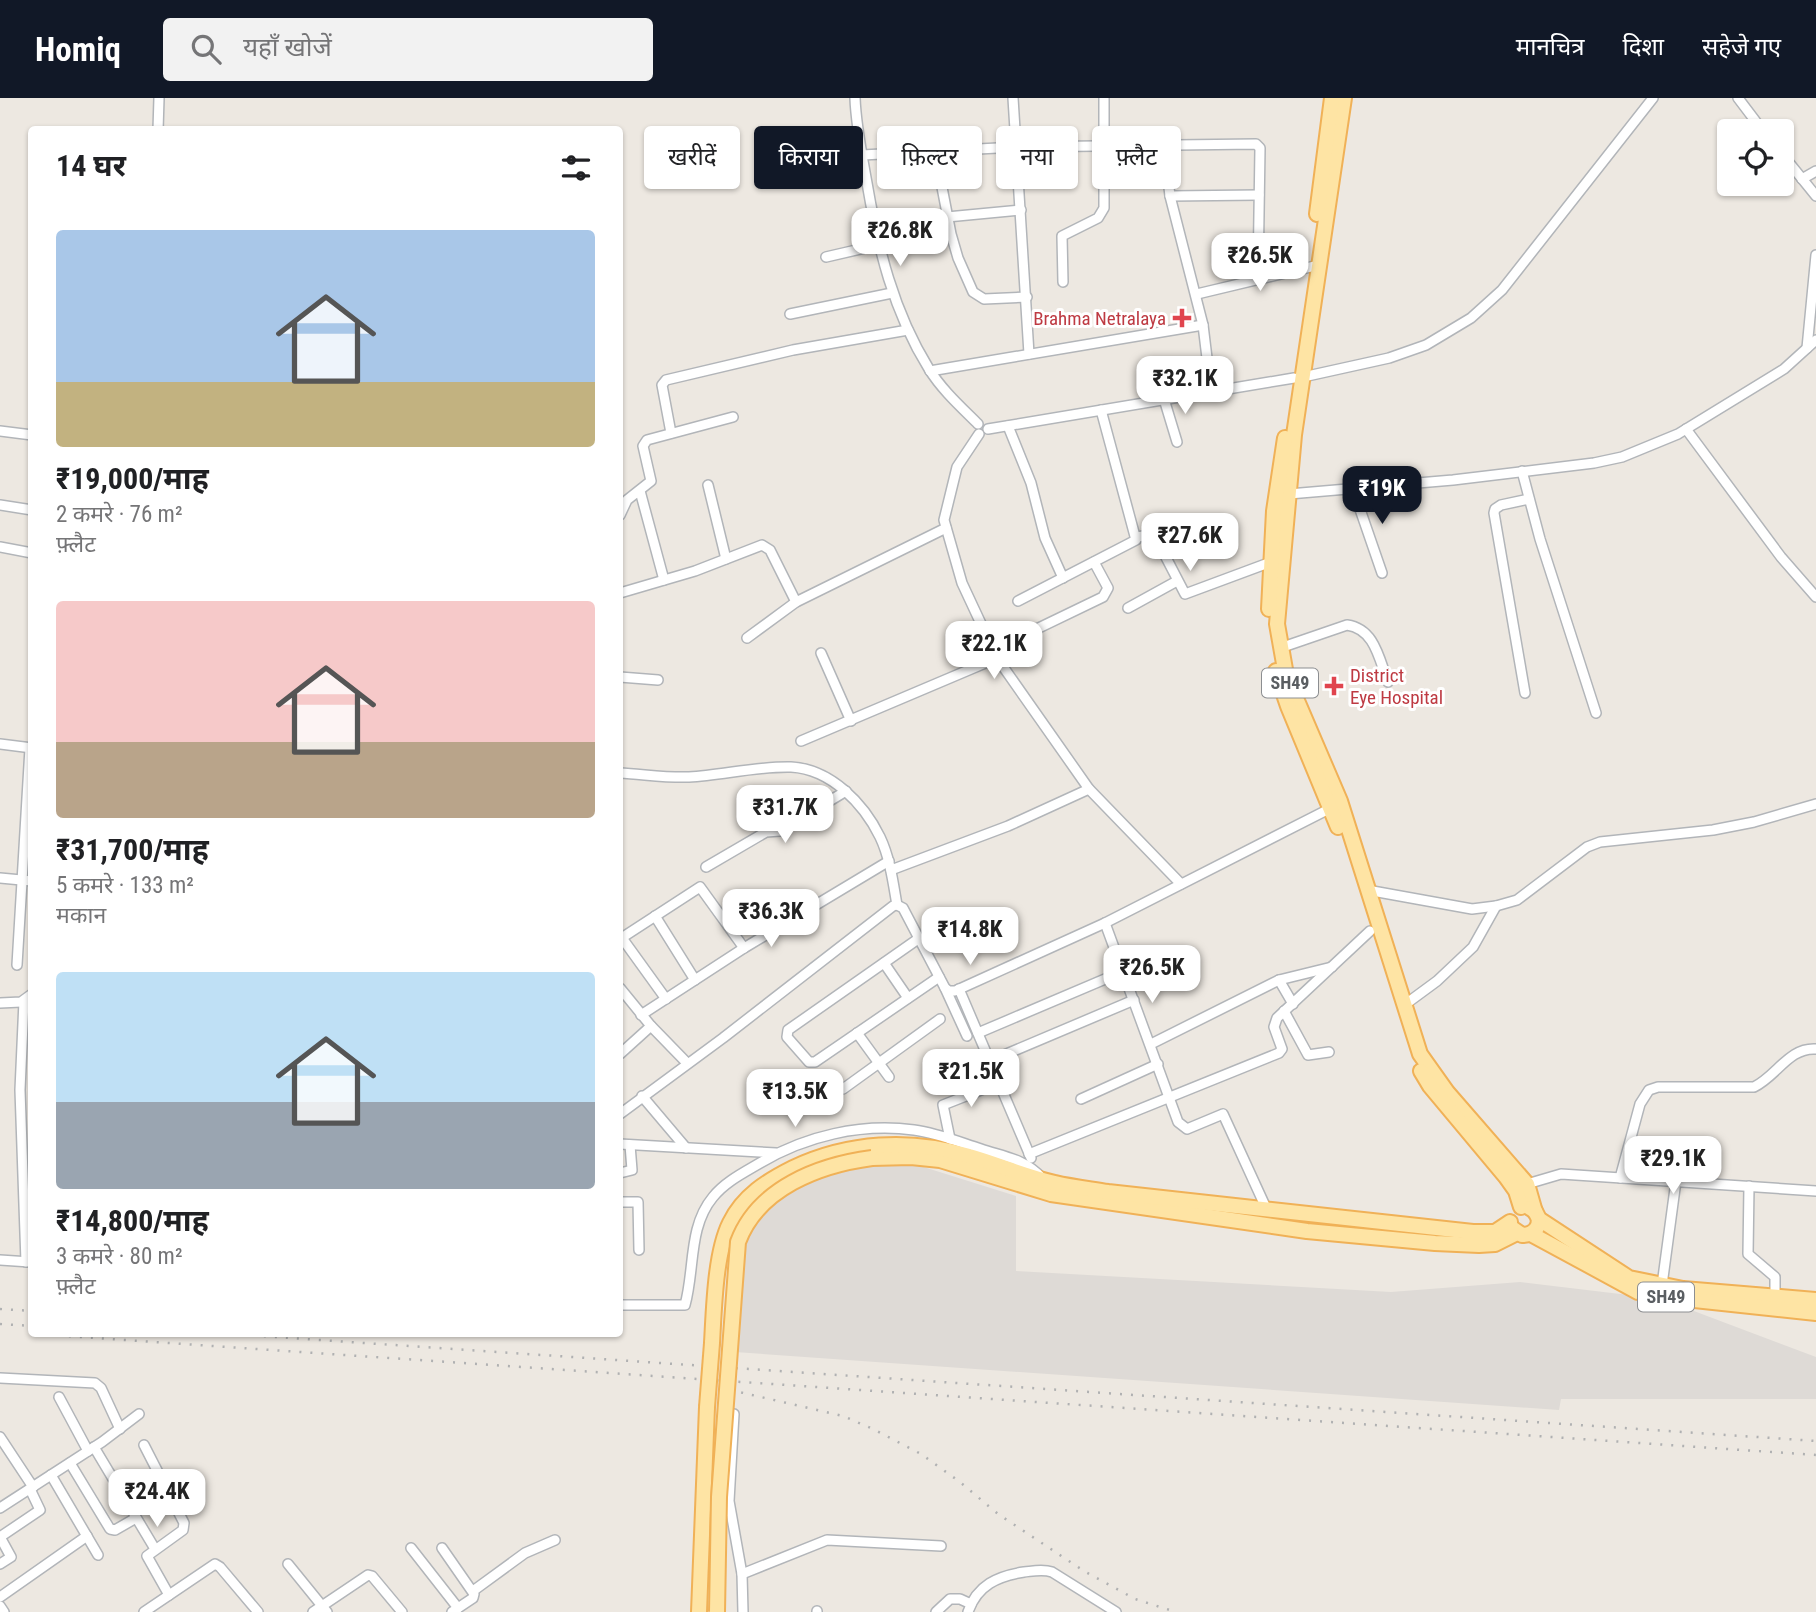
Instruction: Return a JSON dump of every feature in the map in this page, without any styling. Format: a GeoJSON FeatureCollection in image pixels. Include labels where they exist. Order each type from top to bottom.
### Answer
{"type":"FeatureCollection","features":[{"type":"Feature","properties":{"kind":"main road","name":"SH49"},"geometry":{"type":"LineString","coordinates":[[1315,265],[1332,98]]}},
{"type":"Feature","properties":{"kind":"main road","name":"SH49"},"geometry":{"type":"LineString","coordinates":[[1344,98],[1274,511],[1268,630],[1277,678],[1336,806],[1370,932],[1409,1051],[1430,1086],[1506,1177],[1532,1213],[1629,1278],[1683,1290],[1816,1300]]}},
{"type":"Feature","properties":{"kind":"main road","name":"SH49"},"geometry":{"type":"LineString","coordinates":[[1298,377],[1277,624],[1286,675],[1367,890],[1420,1054],[1432,1073],[1527,1184],[1532,1213]]}},
{"type":"Feature","properties":{"kind":"main road"},"geometry":{"type":"LineString","coordinates":[[699,1612],[707,1407],[716,1289],[724,1238],[740,1208],[753,1192],[770,1179],[813,1159],[920,1145],[1108,1192],[1307,1231],[1435,1243],[1495,1244],[1519,1230]]}},
{"type":"Feature","properties":{"kind":"main road"},"geometry":{"type":"LineString","coordinates":[[717,1612],[719,1497],[738,1242],[759,1208],[781,1189],[816,1171],[871,1152],[940,1160],[1031,1190],[1170,1205],[1267,1210],[1473,1232],[1519,1230],[1538,1228],[1532,1213],[1513,1213],[1519,1230]]}},
{"type":"Feature","properties":{"kind":"main road","name":"SH49"},"geometry":{"type":"LineString","coordinates":[[1519,1230],[1638,1292],[1816,1313]]}},
{"type":"Feature","properties":{"kind":"street"},"geometry":{"type":"LineString","coordinates":[[158,126],[159,98]]}},
{"type":"Feature","properties":{"kind":"street"},"geometry":{"type":"LineString","coordinates":[[855,98],[858,126]]}},
{"type":"Feature","properties":{"kind":"street"},"geometry":{"type":"LineString","coordinates":[[1013,98],[1015,126]]}},
{"type":"Feature","properties":{"kind":"street"},"geometry":{"type":"LineString","coordinates":[[1104,98],[1105,126]]}},
{"type":"Feature","properties":{"kind":"street"},"geometry":{"type":"LineString","coordinates":[[982,429],[1298,377],[1389,358],[1426,345],[1471,318],[1502,290],[1653,98]]}},
{"type":"Feature","properties":{"kind":"street"},"geometry":{"type":"LineString","coordinates":[[1738,98],[1754,119]]}},
{"type":"Feature","properties":{"kind":"street"},"geometry":{"type":"LineString","coordinates":[[1181,146],[1256,144],[1260,148],[1258,279]]}},
{"type":"Feature","properties":{"kind":"street"},"geometry":{"type":"LineString","coordinates":[[863,161],[878,245],[892,293],[908,330],[930,370],[982,429]]}},
{"type":"Feature","properties":{"kind":"street"},"geometry":{"type":"LineString","coordinates":[[1794,169],[1816,196]]}},
{"type":"Feature","properties":{"kind":"street"},"geometry":{"type":"LineString","coordinates":[[1801,178],[1816,171]]}},
{"type":"Feature","properties":{"kind":"street"},"geometry":{"type":"LineString","coordinates":[[942,189],[958,258],[974,292],[984,299],[1027,297]]}},
{"type":"Feature","properties":{"kind":"street"},"geometry":{"type":"LineString","coordinates":[[1020,189],[1029,354]]}},
{"type":"Feature","properties":{"kind":"street"},"geometry":{"type":"LineString","coordinates":[[1063,282],[1062,236],[1098,218],[1104,208],[1104,189]]}},
{"type":"Feature","properties":{"kind":"street"},"geometry":{"type":"LineString","coordinates":[[1169,189],[1197,294],[1211,391]]}},
{"type":"Feature","properties":{"kind":"street"},"geometry":{"type":"LineString","coordinates":[[1170,197],[1259,195]]}},
{"type":"Feature","properties":{"kind":"street"},"geometry":{"type":"LineString","coordinates":[[947,217],[1021,210]]}},
{"type":"Feature","properties":{"kind":"street"},"geometry":{"type":"LineString","coordinates":[[826,257],[878,245]]}},
{"type":"Feature","properties":{"kind":"street"},"geometry":{"type":"LineString","coordinates":[[1807,348],[1816,255]]}},
{"type":"Feature","properties":{"kind":"street"},"geometry":{"type":"LineString","coordinates":[[1197,294],[1315,265]]}},
{"type":"Feature","properties":{"kind":"street"},"geometry":{"type":"LineString","coordinates":[[790,314],[892,293]]}},
{"type":"Feature","properties":{"kind":"street"},"geometry":{"type":"LineString","coordinates":[[930,370],[1203,325]]}},
{"type":"Feature","properties":{"kind":"street"},"geometry":{"type":"LineString","coordinates":[[671,433],[662,385],[666,380],[793,350],[908,330]]}},
{"type":"Feature","properties":{"kind":"street"},"geometry":{"type":"LineString","coordinates":[[1289,494],[1453,480],[1594,463],[1622,457],[1686,429],[1784,369],[1816,340]]}},
{"type":"Feature","properties":{"kind":"street"},"geometry":{"type":"LineString","coordinates":[[1164,399],[1177,442]]}},
{"type":"Feature","properties":{"kind":"street"},"geometry":{"type":"LineString","coordinates":[[1018,601],[1134,542],[1137,537],[1101,410]]}},
{"type":"Feature","properties":{"kind":"street"},"geometry":{"type":"LineString","coordinates":[[623,509],[627,500],[649,485],[652,478],[644,442],[733,417]]}},
{"type":"Feature","properties":{"kind":"street"},"geometry":{"type":"LineString","coordinates":[[1008,426],[1031,483],[1045,538],[1063,578]]}},
{"type":"Feature","properties":{"kind":"street"},"geometry":{"type":"LineString","coordinates":[[982,429],[957,467],[944,520],[962,583],[995,654],[1089,789],[1181,884]]}},
{"type":"Feature","properties":{"kind":"street"},"geometry":{"type":"LineString","coordinates":[[1686,429],[1781,557],[1816,597]]}},
{"type":"Feature","properties":{"kind":"street"},"geometry":{"type":"LineString","coordinates":[[0,431],[28,434]]}},
{"type":"Feature","properties":{"kind":"street"},"geometry":{"type":"LineString","coordinates":[[1522,471],[1540,539],[1596,713]]}},
{"type":"Feature","properties":{"kind":"street"},"geometry":{"type":"LineString","coordinates":[[708,485],[726,559]]}},
{"type":"Feature","properties":{"kind":"street"},"geometry":{"type":"LineString","coordinates":[[1353,489],[1382,573]]}},
{"type":"Feature","properties":{"kind":"street"},"geometry":{"type":"LineString","coordinates":[[640,491],[664,580]]}},
{"type":"Feature","properties":{"kind":"street"},"geometry":{"type":"LineString","coordinates":[[1525,693],[1494,513],[1495,509],[1502,505],[1530,499]]}},
{"type":"Feature","properties":{"kind":"street"},"geometry":{"type":"LineString","coordinates":[[0,505],[28,509]]}},
{"type":"Feature","properties":{"kind":"street"},"geometry":{"type":"LineString","coordinates":[[747,638],[796,603],[946,528]]}},
{"type":"Feature","properties":{"kind":"street"},"geometry":{"type":"LineString","coordinates":[[1137,537],[1149,535],[1157,540],[1182,592],[1188,595],[1271,562]]}},
{"type":"Feature","properties":{"kind":"street"},"geometry":{"type":"LineString","coordinates":[[623,592],[766,545],[796,603]]}},
{"type":"Feature","properties":{"kind":"street"},"geometry":{"type":"LineString","coordinates":[[0,547],[28,552]]}},
{"type":"Feature","properties":{"kind":"street"},"geometry":{"type":"LineString","coordinates":[[801,741],[851,721],[995,654],[1103,597],[1108,588],[1094,562]]}},
{"type":"Feature","properties":{"kind":"street"},"geometry":{"type":"LineString","coordinates":[[1128,608],[1177,581]]}},
{"type":"Feature","properties":{"kind":"street"},"geometry":{"type":"LineString","coordinates":[[1280,648],[1347,625],[1357,627],[1371,639],[1388,682]]}},
{"type":"Feature","properties":{"kind":"street"},"geometry":{"type":"LineString","coordinates":[[821,653],[851,721]]}},
{"type":"Feature","properties":{"kind":"street"},"geometry":{"type":"LineString","coordinates":[[623,677],[658,680]]}},
{"type":"Feature","properties":{"kind":"street"},"geometry":{"type":"LineString","coordinates":[[0,744],[28,748]]}},
{"type":"Feature","properties":{"kind":"street"},"geometry":{"type":"LineString","coordinates":[[623,773],[687,777],[792,767],[820,774],[846,791],[880,837],[890,866],[897,905]]}},
{"type":"Feature","properties":{"kind":"street"},"geometry":{"type":"LineString","coordinates":[[641,1015],[744,948],[890,866],[1008,826],[1089,789]]}},
{"type":"Feature","properties":{"kind":"street"},"geometry":{"type":"LineString","coordinates":[[706,867],[766,832],[780,831],[846,791]]}},
{"type":"Feature","properties":{"kind":"street"},"geometry":{"type":"LineString","coordinates":[[1367,890],[1472,909],[1496,906],[1517,900],[1587,847],[1600,842],[1713,830],[1754,822],[1816,804]]}},
{"type":"Feature","properties":{"kind":"street"},"geometry":{"type":"LineString","coordinates":[[945,988],[948,992],[959,989],[1105,923],[1336,806]]}},
{"type":"Feature","properties":{"kind":"street"},"geometry":{"type":"LineString","coordinates":[[17,965],[27,881],[28,848]]}},
{"type":"Feature","properties":{"kind":"street"},"geometry":{"type":"LineString","coordinates":[[0,878],[27,881]]}},
{"type":"Feature","properties":{"kind":"street"},"geometry":{"type":"LineString","coordinates":[[623,938],[700,887],[744,948]]}},
{"type":"Feature","properties":{"kind":"street"},"geometry":{"type":"LineString","coordinates":[[623,1112],[897,905],[903,908],[967,1036]]}},
{"type":"Feature","properties":{"kind":"street"},"geometry":{"type":"LineString","coordinates":[[1403,1006],[1447,973],[1473,947],[1496,906]]}},
{"type":"Feature","properties":{"kind":"street"},"geometry":{"type":"LineString","coordinates":[[655,916],[695,980]]}},
{"type":"Feature","properties":{"kind":"street"},"geometry":{"type":"LineString","coordinates":[[1105,923],[1178,1122],[1187,1129],[1223,1114],[1267,1210]]}},
{"type":"Feature","properties":{"kind":"street"},"geometry":{"type":"LineString","coordinates":[[1029,1154],[1279,1053],[1282,1049],[1274,1023],[1370,932]]}},
{"type":"Feature","properties":{"kind":"street"},"geometry":{"type":"LineString","coordinates":[[918,939],[786,1034],[808,1062],[812,1063],[939,977]]}},
{"type":"Feature","properties":{"kind":"street"},"geometry":{"type":"LineString","coordinates":[[623,942],[666,999]]}},
{"type":"Feature","properties":{"kind":"street"},"geometry":{"type":"LineString","coordinates":[[884,963],[908,998]]}},
{"type":"Feature","properties":{"kind":"street"},"geometry":{"type":"LineString","coordinates":[[1151,1044],[1279,980],[1333,966]]}},
{"type":"Feature","properties":{"kind":"street"},"geometry":{"type":"LineString","coordinates":[[978,1033],[1124,971]]}},
{"type":"Feature","properties":{"kind":"street"},"geometry":{"type":"LineString","coordinates":[[1279,980],[1293,1004]]}},
{"type":"Feature","properties":{"kind":"street"},"geometry":{"type":"LineString","coordinates":[[959,989],[1040,1176]]}},
{"type":"Feature","properties":{"kind":"street"},"geometry":{"type":"LineString","coordinates":[[623,994],[687,1063]]}},
{"type":"Feature","properties":{"kind":"street"},"geometry":{"type":"LineString","coordinates":[[0,1003],[28,998],[27,1043],[20,1090],[27,1156],[28,1216]]}},
{"type":"Feature","properties":{"kind":"street"},"geometry":{"type":"LineString","coordinates":[[990,1061],[1134,1000]]}},
{"type":"Feature","properties":{"kind":"street"},"geometry":{"type":"LineString","coordinates":[[1284,1012],[1308,1055],[1329,1052]]}},
{"type":"Feature","properties":{"kind":"street"},"geometry":{"type":"LineString","coordinates":[[843,1089],[940,1019]]}},
{"type":"Feature","properties":{"kind":"street"},"geometry":{"type":"LineString","coordinates":[[623,1051],[651,1026]]}},
{"type":"Feature","properties":{"kind":"street"},"geometry":{"type":"LineString","coordinates":[[858,1033],[889,1077]]}},
{"type":"Feature","properties":{"kind":"street"},"geometry":{"type":"LineString","coordinates":[[1620,1178],[1640,1104],[1649,1090],[1658,1087],[1754,1087],[1764,1082],[1802,1049],[1816,1049]]}},
{"type":"Feature","properties":{"kind":"street"},"geometry":{"type":"LineString","coordinates":[[1081,1099],[1158,1064]]}},
{"type":"Feature","properties":{"kind":"street"},"geometry":{"type":"LineString","coordinates":[[950,1139],[943,1105],[999,1083]]}},
{"type":"Feature","properties":{"kind":"street"},"geometry":{"type":"LineString","coordinates":[[642,1096],[686,1148]]}},
{"type":"Feature","properties":{"kind":"street"},"geometry":{"type":"LineString","coordinates":[[623,1305],[685,1304],[697,1228],[705,1208],[735,1177],[814,1138],[858,1130],[912,1130],[950,1139],[1027,1164],[1040,1176]]}},
{"type":"Feature","properties":{"kind":"street"},"geometry":{"type":"LineString","coordinates":[[623,1172],[632,1170],[626,1144],[777,1154]]}},
{"type":"Feature","properties":{"kind":"street"},"geometry":{"type":"LineString","coordinates":[[1527,1184],[1561,1174],[1816,1191]]}},
{"type":"Feature","properties":{"kind":"street"},"geometry":{"type":"LineString","coordinates":[[1662,1285],[1676,1181]]}},
{"type":"Feature","properties":{"kind":"street"},"geometry":{"type":"LineString","coordinates":[[1749,1186],[1748,1254],[1775,1277],[1776,1297]]}},
{"type":"Feature","properties":{"kind":"street"},"geometry":{"type":"LineString","coordinates":[[623,1202],[638,1202],[639,1250]]}},
{"type":"Feature","properties":{"kind":"street"},"geometry":{"type":"LineString","coordinates":[[0,1260],[28,1262]]}},
{"type":"Feature","properties":{"kind":"street"},"geometry":{"type":"LineString","coordinates":[[0,1378],[96,1383],[101,1388],[120,1429]]}},
{"type":"Feature","properties":{"kind":"street"},"geometry":{"type":"LineString","coordinates":[[59,1396],[155,1549]]}},
{"type":"Feature","properties":{"kind":"street"},"geometry":{"type":"LineString","coordinates":[[0,1508],[91,1449],[139,1414]]}},
{"type":"Feature","properties":{"kind":"street"},"geometry":{"type":"LineString","coordinates":[[734,1414],[729,1501],[742,1574],[743,1612]]}},
{"type":"Feature","properties":{"kind":"street"},"geometry":{"type":"LineString","coordinates":[[0,1437],[31,1488],[40,1510],[0,1537],[11,1557],[0,1564]]}},
{"type":"Feature","properties":{"kind":"street"},"geometry":{"type":"LineString","coordinates":[[144,1445],[184,1523],[183,1530],[149,1553],[147,1559],[169,1595]]}},
{"type":"Feature","properties":{"kind":"street"},"geometry":{"type":"LineString","coordinates":[[70,1463],[110,1529],[115,1530],[136,1518]]}},
{"type":"Feature","properties":{"kind":"street"},"geometry":{"type":"LineString","coordinates":[[51,1475],[98,1555]]}},
{"type":"Feature","properties":{"kind":"street"},"geometry":{"type":"LineString","coordinates":[[0,1597],[87,1536]]}},
{"type":"Feature","properties":{"kind":"street"},"geometry":{"type":"LineString","coordinates":[[473,1591],[525,1553],[555,1540]]}},
{"type":"Feature","properties":{"kind":"street"},"geometry":{"type":"LineString","coordinates":[[742,1574],[827,1540],[941,1546]]}},
{"type":"Feature","properties":{"kind":"street"},"geometry":{"type":"LineString","coordinates":[[411,1548],[455,1610],[473,1598],[473,1591],[442,1548]]}},
{"type":"Feature","properties":{"kind":"street"},"geometry":{"type":"LineString","coordinates":[[144,1612],[215,1564],[258,1612]]}},
{"type":"Feature","properties":{"kind":"street"},"geometry":{"type":"LineString","coordinates":[[288,1564],[325,1609]]}},
{"type":"Feature","properties":{"kind":"street"},"geometry":{"type":"LineString","coordinates":[[936,1612],[950,1599],[960,1599],[970,1608],[984,1587],[997,1578],[1042,1570],[1052,1572],[1112,1610]]}},
{"type":"Feature","properties":{"kind":"street"},"geometry":{"type":"LineString","coordinates":[[313,1612],[325,1609],[368,1575],[372,1576],[402,1612]]}},
{"type":"Feature","properties":{"kind":"street"},"geometry":{"type":"LineString","coordinates":[[0,1606],[5,1612]]}},
{"type":"Feature","properties":{"kind":"shaded area"},"geometry":{"type":"Polygon","coordinates":[[[895,1158],[1016,1196],[1016,1271],[1391,1292],[1520,1282],[1662,1299],[1816,1357],[1816,1399],[1561,1399],[1559,1410],[735,1352],[737,1231],[774,1188],[895,1158]]]}},
{"type":"Feature","properties":{"kind":"railway"},"geometry":{"type":"LineString","coordinates":[[0,1309],[28,1311]]}},
{"type":"Feature","properties":{"kind":"railway"},"geometry":{"type":"LineString","coordinates":[[0,1324],[28,1326]]}},
{"type":"Feature","properties":{"kind":"railway"},"geometry":{"type":"LineString","coordinates":[[80,1337],[1816,1455]]}},
{"type":"Feature","properties":{"kind":"railway"},"geometry":{"type":"LineString","coordinates":[[275,1337],[1816,1441]]}},
{"type":"Feature","properties":{"kind":"railway"},"geometry":{"type":"LineString","coordinates":[[709,1385],[843,1416],[873,1429],[921,1454],[998,1514],[1084,1571],[1135,1599],[1176,1612]]}},
{"type":"Feature","properties":{"kind":"place","name":"Brahma Netralaya"},"geometry":{"type":"Point","coordinates":[1182,318]}},
{"type":"Feature","properties":{"kind":"place","name":"District Eye Hospital"},"geometry":{"type":"Point","coordinates":[1334,686]}}]}
